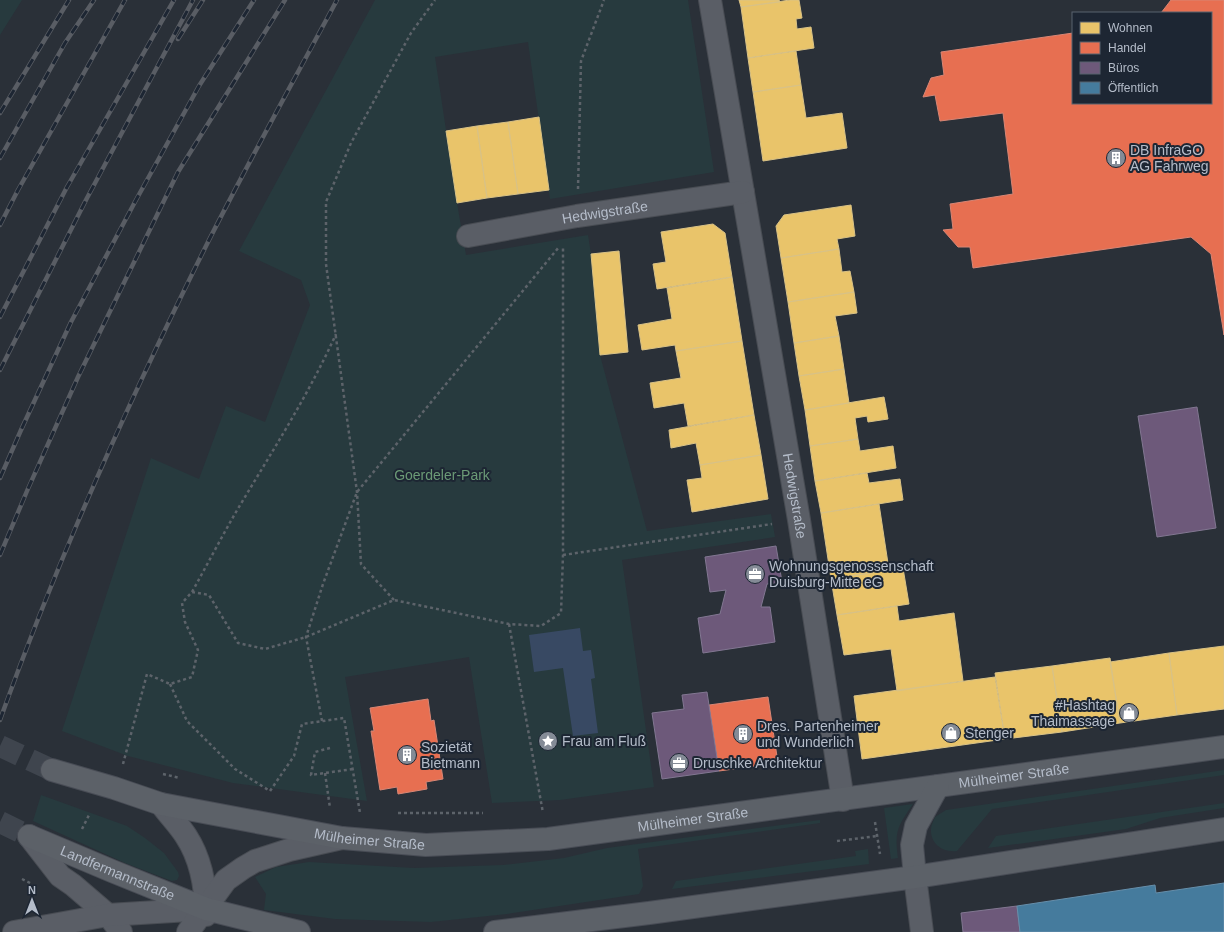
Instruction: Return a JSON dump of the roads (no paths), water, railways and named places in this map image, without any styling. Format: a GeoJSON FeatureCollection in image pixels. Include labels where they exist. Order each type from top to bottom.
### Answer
{"type":"FeatureCollection","features":[{"type":"Feature","properties":{"kind":"main road","name":"Mülheimer Straße"},"geometry":{"type":"LineString","coordinates":[[161,804],[342,838],[426,845],[548,839],[1224,747]]}},
{"type":"Feature","properties":{"kind":"main road"},"geometry":{"type":"LineString","coordinates":[[52,770],[114,788],[161,804]]}},
{"type":"Feature","properties":{"kind":"main road"},"geometry":{"type":"LineString","coordinates":[[915,876],[912,845],[916,826],[938,786]]}},
{"type":"Feature","properties":{"kind":"main road"},"geometry":{"type":"LineString","coordinates":[[495,932],[884,881],[1224,829]]}},
{"type":"Feature","properties":{"kind":"main road","name":"Landfermannstraße"},"geometry":{"type":"LineString","coordinates":[[29,836],[206,909]]}},
{"type":"Feature","properties":{"kind":"main road"},"geometry":{"type":"LineString","coordinates":[[206,909],[299,932]]}},
{"type":"Feature","properties":{"kind":"street","name":"Hedwigstraße"},"geometry":{"type":"LineString","coordinates":[[710,0],[799,520],[843,800]]}},
{"type":"Feature","properties":{"kind":"street","name":"Hedwigstraße"},"geometry":{"type":"LineString","coordinates":[[468,236],[577,216],[743,192]]}},
{"type":"Feature","properties":{"kind":"street"},"geometry":{"type":"LineString","coordinates":[[161,804],[187,837],[197,860],[203,882],[206,909],[206,932]]}},
{"type":"Feature","properties":{"kind":"street"},"geometry":{"type":"LineString","coordinates":[[29,836],[60,876],[73,885],[114,923]]}},
{"type":"Feature","properties":{"kind":"street"},"geometry":{"type":"LineString","coordinates":[[188,932],[226,880],[255,861],[289,850],[342,838]]}},
{"type":"Feature","properties":{"kind":"street"},"geometry":{"type":"LineString","coordinates":[[915,876],[922,932]]}},
{"type":"Feature","properties":{"kind":"street"},"geometry":{"type":"LineString","coordinates":[[14,932],[114,923],[206,909]]}},
{"type":"Feature","properties":{"kind":"water"},"geometry":{"type":"Polygon","coordinates":[[[580,628],[583,651],[591,650],[595,678],[591,679],[598,733],[573,736],[563,668],[534,672],[529,635],[580,628]]]}},
{"type":"Feature","properties":{"kind":"tunnel"},"geometry":{"type":"LineString","coordinates":[[0,746],[52,770]]}},
{"type":"Feature","properties":{"kind":"tunnel"},"geometry":{"type":"LineString","coordinates":[[0,822],[29,836]]}},
{"type":"Feature","properties":{"kind":"railway"},"geometry":{"type":"LineString","coordinates":[[0,113],[69,0]]}},
{"type":"Feature","properties":{"kind":"railway"},"geometry":{"type":"LineString","coordinates":[[0,158],[65,43],[94,0]]}},
{"type":"Feature","properties":{"kind":"railway"},"geometry":{"type":"LineString","coordinates":[[0,225],[18,190],[125,0]]}},
{"type":"Feature","properties":{"kind":"railway"},"geometry":{"type":"LineString","coordinates":[[0,317],[67,187],[174,0]]}},
{"type":"Feature","properties":{"kind":"railway"},"geometry":{"type":"LineString","coordinates":[[0,370],[87,198],[193,0]]}},
{"type":"Feature","properties":{"kind":"railway"},"geometry":{"type":"LineString","coordinates":[[178,39],[203,0]]}},
{"type":"Feature","properties":{"kind":"railway"},"geometry":{"type":"LineString","coordinates":[[0,478],[71,322],[199,86],[254,0]]}},
{"type":"Feature","properties":{"kind":"railway"},"geometry":{"type":"LineString","coordinates":[[0,555],[78,377],[178,172],[285,0]]}},
{"type":"Feature","properties":{"kind":"railway"},"geometry":{"type":"LineString","coordinates":[[0,720],[71,537],[124,417],[209,240],[337,0]]}},
{"type":"Feature","properties":{"kind":"place","name":"DB InfraGO AG Fahrweg"},"geometry":{"type":"Point","coordinates":[1116,158]}},
{"type":"Feature","properties":{"kind":"place","name":"Wohnungsgenossenschaft Duisburg-Mitte eG"},"geometry":{"type":"Point","coordinates":[755,574]}},
{"type":"Feature","properties":{"kind":"place","name":"#Hashtag Thaimassage"},"geometry":{"type":"Point","coordinates":[1129,713]}},
{"type":"Feature","properties":{"kind":"place","name":"Stenger"},"geometry":{"type":"Point","coordinates":[951,733]}},
{"type":"Feature","properties":{"kind":"place","name":"Dres. Partenheimer und Wunderlich"},"geometry":{"type":"Point","coordinates":[743,734]}},
{"type":"Feature","properties":{"kind":"place","name":"Frau am Fluß"},"geometry":{"type":"Point","coordinates":[548,741]}},
{"type":"Feature","properties":{"kind":"place","name":"Sozietät Bietmann"},"geometry":{"type":"Point","coordinates":[407,755]}},
{"type":"Feature","properties":{"kind":"place","name":"Druschke Architektur"},"geometry":{"type":"Point","coordinates":[679,763]}},
{"type":"Feature","properties":{"kind":"park label","name":"Goerdeler-Park"},"geometry":{"type":"Point","coordinates":[442,475]}}]}
